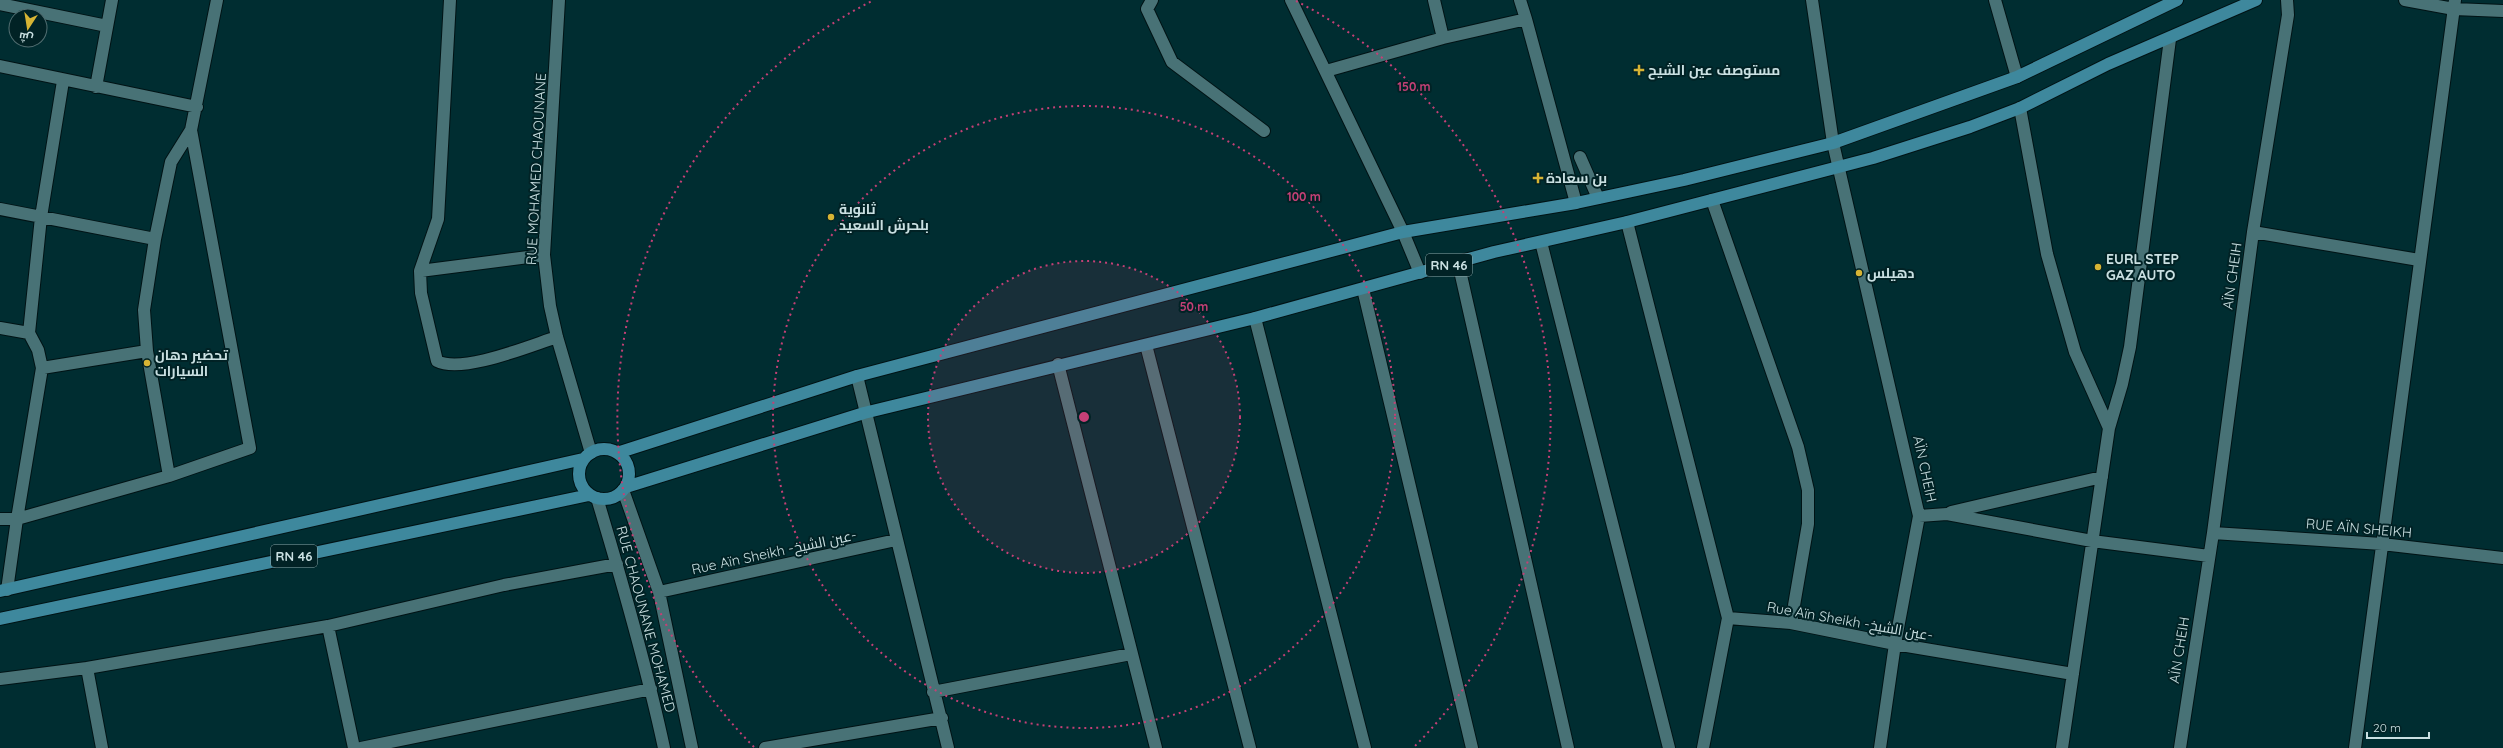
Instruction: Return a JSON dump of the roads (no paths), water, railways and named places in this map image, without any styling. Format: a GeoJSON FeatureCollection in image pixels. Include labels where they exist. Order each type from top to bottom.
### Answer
{"type":"FeatureCollection","features":[{"type":"Feature","properties":{"kind":"main road"},"geometry":{"type":"LineString","coordinates":[[617,453],[857,376],[1403,232],[1576,203],[1684,180],[1832,143],[2017,77],[2177,0]]}},
{"type":"Feature","properties":{"kind":"main road","name":"RN 46"},"geometry":{"type":"LineString","coordinates":[[625,489],[864,413],[1058,364],[1146,345],[1255,318],[1458,262],[1627,222],[1839,167],[1970,127],[2020,108],[2108,64],[2170,39],[2256,0]]}},
{"type":"Feature","properties":{"kind":"main road"},"geometry":{"type":"LineString","coordinates":[[604,449],[617,453],[627,465],[629,472],[625,489],[611,498],[593,497],[579,478],[580,465],[587,456],[604,449]]}},
{"type":"Feature","properties":{"kind":"main road","name":"RN 46"},"geometry":{"type":"LineString","coordinates":[[3,590],[587,456]]}},
{"type":"Feature","properties":{"kind":"main road","name":"RN 46"},"geometry":{"type":"LineString","coordinates":[[0,619],[593,497]]}},
{"type":"Feature","properties":{"kind":"street"},"geometry":{"type":"LineString","coordinates":[[96,87],[112,0]]}},
{"type":"Feature","properties":{"kind":"street"},"geometry":{"type":"LineString","coordinates":[[170,476],[147,351],[144,310],[155,239],[171,162],[191,130],[197,107],[217,0]]}},
{"type":"Feature","properties":{"kind":"street"},"geometry":{"type":"LineString","coordinates":[[450,0],[438,219],[420,270],[421,293],[437,361],[446,366],[465,365],[557,337]]}},
{"type":"Feature","properties":{"kind":"street","name":"RUE MOHAMED CHAOUNANE"},"geometry":{"type":"LineString","coordinates":[[560,0],[544,255],[550,306],[587,456]]}},
{"type":"Feature","properties":{"kind":"street"},"geometry":{"type":"LineString","coordinates":[[1152,0],[1147,10],[1172,62],[1264,131]]}},
{"type":"Feature","properties":{"kind":"street"},"geometry":{"type":"LineString","coordinates":[[1291,0],[1403,232],[1420,273]]}},
{"type":"Feature","properties":{"kind":"street"},"geometry":{"type":"LineString","coordinates":[[1434,0],[1443,38]]}},
{"type":"Feature","properties":{"kind":"street"},"geometry":{"type":"LineString","coordinates":[[1520,0],[1576,203]]}},
{"type":"Feature","properties":{"kind":"street","name":"AÏN CHEIH"},"geometry":{"type":"LineString","coordinates":[[1812,0],[1832,143],[1839,167],[1919,516],[1947,514],[2092,541],[2209,556]]}},
{"type":"Feature","properties":{"kind":"street"},"geometry":{"type":"LineString","coordinates":[[1995,0],[2017,77]]}},
{"type":"Feature","properties":{"kind":"street","name":"AÏN CHEIH"},"geometry":{"type":"LineString","coordinates":[[2180,748],[2213,533],[2253,232],[2288,15],[2287,0]]}},
{"type":"Feature","properties":{"kind":"street"},"geometry":{"type":"LineString","coordinates":[[2404,0],[2454,4],[2503,11]]}},
{"type":"Feature","properties":{"kind":"street"},"geometry":{"type":"LineString","coordinates":[[0,4],[108,26]]}},
{"type":"Feature","properties":{"kind":"street"},"geometry":{"type":"LineString","coordinates":[[2355,748],[2418,260],[2454,4]]}},
{"type":"Feature","properties":{"kind":"street"},"geometry":{"type":"LineString","coordinates":[[1326,71],[1443,38],[1526,19]]}},
{"type":"Feature","properties":{"kind":"street"},"geometry":{"type":"LineString","coordinates":[[2062,748],[2109,428],[2122,384],[2130,348],[2170,39]]}},
{"type":"Feature","properties":{"kind":"street"},"geometry":{"type":"LineString","coordinates":[[0,66],[63,81],[197,107]]}},
{"type":"Feature","properties":{"kind":"street"},"geometry":{"type":"LineString","coordinates":[[3,590],[17,519],[42,368],[38,350],[29,333],[41,217],[63,81]]}},
{"type":"Feature","properties":{"kind":"street"},"geometry":{"type":"LineString","coordinates":[[2020,108],[2047,254],[2074,352],[2109,428]]}},
{"type":"Feature","properties":{"kind":"street"},"geometry":{"type":"LineString","coordinates":[[0,519],[17,519],[170,476],[250,448],[191,130]]}},
{"type":"Feature","properties":{"kind":"street"},"geometry":{"type":"LineString","coordinates":[[1580,157],[1598,198]]}},
{"type":"Feature","properties":{"kind":"street"},"geometry":{"type":"LineString","coordinates":[[1712,200],[1798,447],[1808,490],[1808,524],[1791,623]]}},
{"type":"Feature","properties":{"kind":"street"},"geometry":{"type":"LineString","coordinates":[[0,209],[155,239]]}},
{"type":"Feature","properties":{"kind":"street"},"geometry":{"type":"LineString","coordinates":[[1627,222],[1728,618],[1703,748]]}},
{"type":"Feature","properties":{"kind":"street"},"geometry":{"type":"LineString","coordinates":[[2253,232],[2418,260]]}},
{"type":"Feature","properties":{"kind":"street"},"geometry":{"type":"LineString","coordinates":[[1541,242],[1669,748]]}},
{"type":"Feature","properties":{"kind":"street"},"geometry":{"type":"LineString","coordinates":[[420,270],[544,255]]}},
{"type":"Feature","properties":{"kind":"street"},"geometry":{"type":"LineString","coordinates":[[1458,262],[1568,748]]}},
{"type":"Feature","properties":{"kind":"street"},"geometry":{"type":"LineString","coordinates":[[1363,289],[1472,748]]}},
{"type":"Feature","properties":{"kind":"street"},"geometry":{"type":"LineString","coordinates":[[1255,318],[1365,748]]}},
{"type":"Feature","properties":{"kind":"street"},"geometry":{"type":"LineString","coordinates":[[0,328],[29,333]]}},
{"type":"Feature","properties":{"kind":"street"},"geometry":{"type":"LineString","coordinates":[[1146,345],[1250,748]]}},
{"type":"Feature","properties":{"kind":"street"},"geometry":{"type":"LineString","coordinates":[[42,368],[147,351]]}},
{"type":"Feature","properties":{"kind":"street"},"geometry":{"type":"LineString","coordinates":[[1058,364],[1156,748]]}},
{"type":"Feature","properties":{"kind":"street"},"geometry":{"type":"LineString","coordinates":[[857,376],[864,413],[933,692],[942,718],[948,748]]}},
{"type":"Feature","properties":{"kind":"street"},"geometry":{"type":"LineString","coordinates":[[1947,514],[2102,477]]}},
{"type":"Feature","properties":{"kind":"street","name":"RUE CHAOUNANE MOHAMED"},"geometry":{"type":"LineString","coordinates":[[625,489],[659,592],[692,748]]}},
{"type":"Feature","properties":{"kind":"street","name":"RUE CHAOUNANE MOHAMED"},"geometry":{"type":"LineString","coordinates":[[593,497],[617,564],[651,689],[664,748]]}},
{"type":"Feature","properties":{"kind":"street"},"geometry":{"type":"LineString","coordinates":[[1880,748],[1895,644],[1919,516]]}},
{"type":"Feature","properties":{"kind":"street","name":"RUE AÏN SHEIKH"},"geometry":{"type":"LineString","coordinates":[[2213,533],[2382,544],[2503,558]]}},
{"type":"Feature","properties":{"kind":"street","name":"Rue Aïn Sheikh -عين الشيخ-"},"geometry":{"type":"LineString","coordinates":[[659,592],[896,540]]}},
{"type":"Feature","properties":{"kind":"street"},"geometry":{"type":"LineString","coordinates":[[0,679],[88,668],[328,626],[504,585],[617,564]]}},
{"type":"Feature","properties":{"kind":"street","name":"Rue Aïn Sheikh -عين الشيخ-"},"geometry":{"type":"LineString","coordinates":[[1728,618],[1791,623],[1895,644],[2073,674]]}},
{"type":"Feature","properties":{"kind":"street"},"geometry":{"type":"LineString","coordinates":[[328,626],[354,748]]}},
{"type":"Feature","properties":{"kind":"street"},"geometry":{"type":"LineString","coordinates":[[933,692],[1131,654]]}},
{"type":"Feature","properties":{"kind":"street"},"geometry":{"type":"LineString","coordinates":[[88,668],[102,748]]}},
{"type":"Feature","properties":{"kind":"street"},"geometry":{"type":"LineString","coordinates":[[361,748],[651,689]]}},
{"type":"Feature","properties":{"kind":"street"},"geometry":{"type":"LineString","coordinates":[[764,748],[942,718]]}},
{"type":"Feature","properties":{"kind":"place","name":"مستوصف عين الشيح"},"geometry":{"type":"Point","coordinates":[1639,70]}},
{"type":"Feature","properties":{"kind":"place","name":"بن سعادة"},"geometry":{"type":"Point","coordinates":[1538,178]}},
{"type":"Feature","properties":{"kind":"place","name":"ثانوية بلحرش السعيد"},"geometry":{"type":"Point","coordinates":[831,217]}},
{"type":"Feature","properties":{"kind":"place","name":"EURL STEP GAZ AUTO"},"geometry":{"type":"Point","coordinates":[2098,267]}},
{"type":"Feature","properties":{"kind":"place","name":"دهيلس"},"geometry":{"type":"Point","coordinates":[1859,273]}},
{"type":"Feature","properties":{"kind":"place","name":"تحضير دهان السيارات"},"geometry":{"type":"Point","coordinates":[147,363]}}]}
